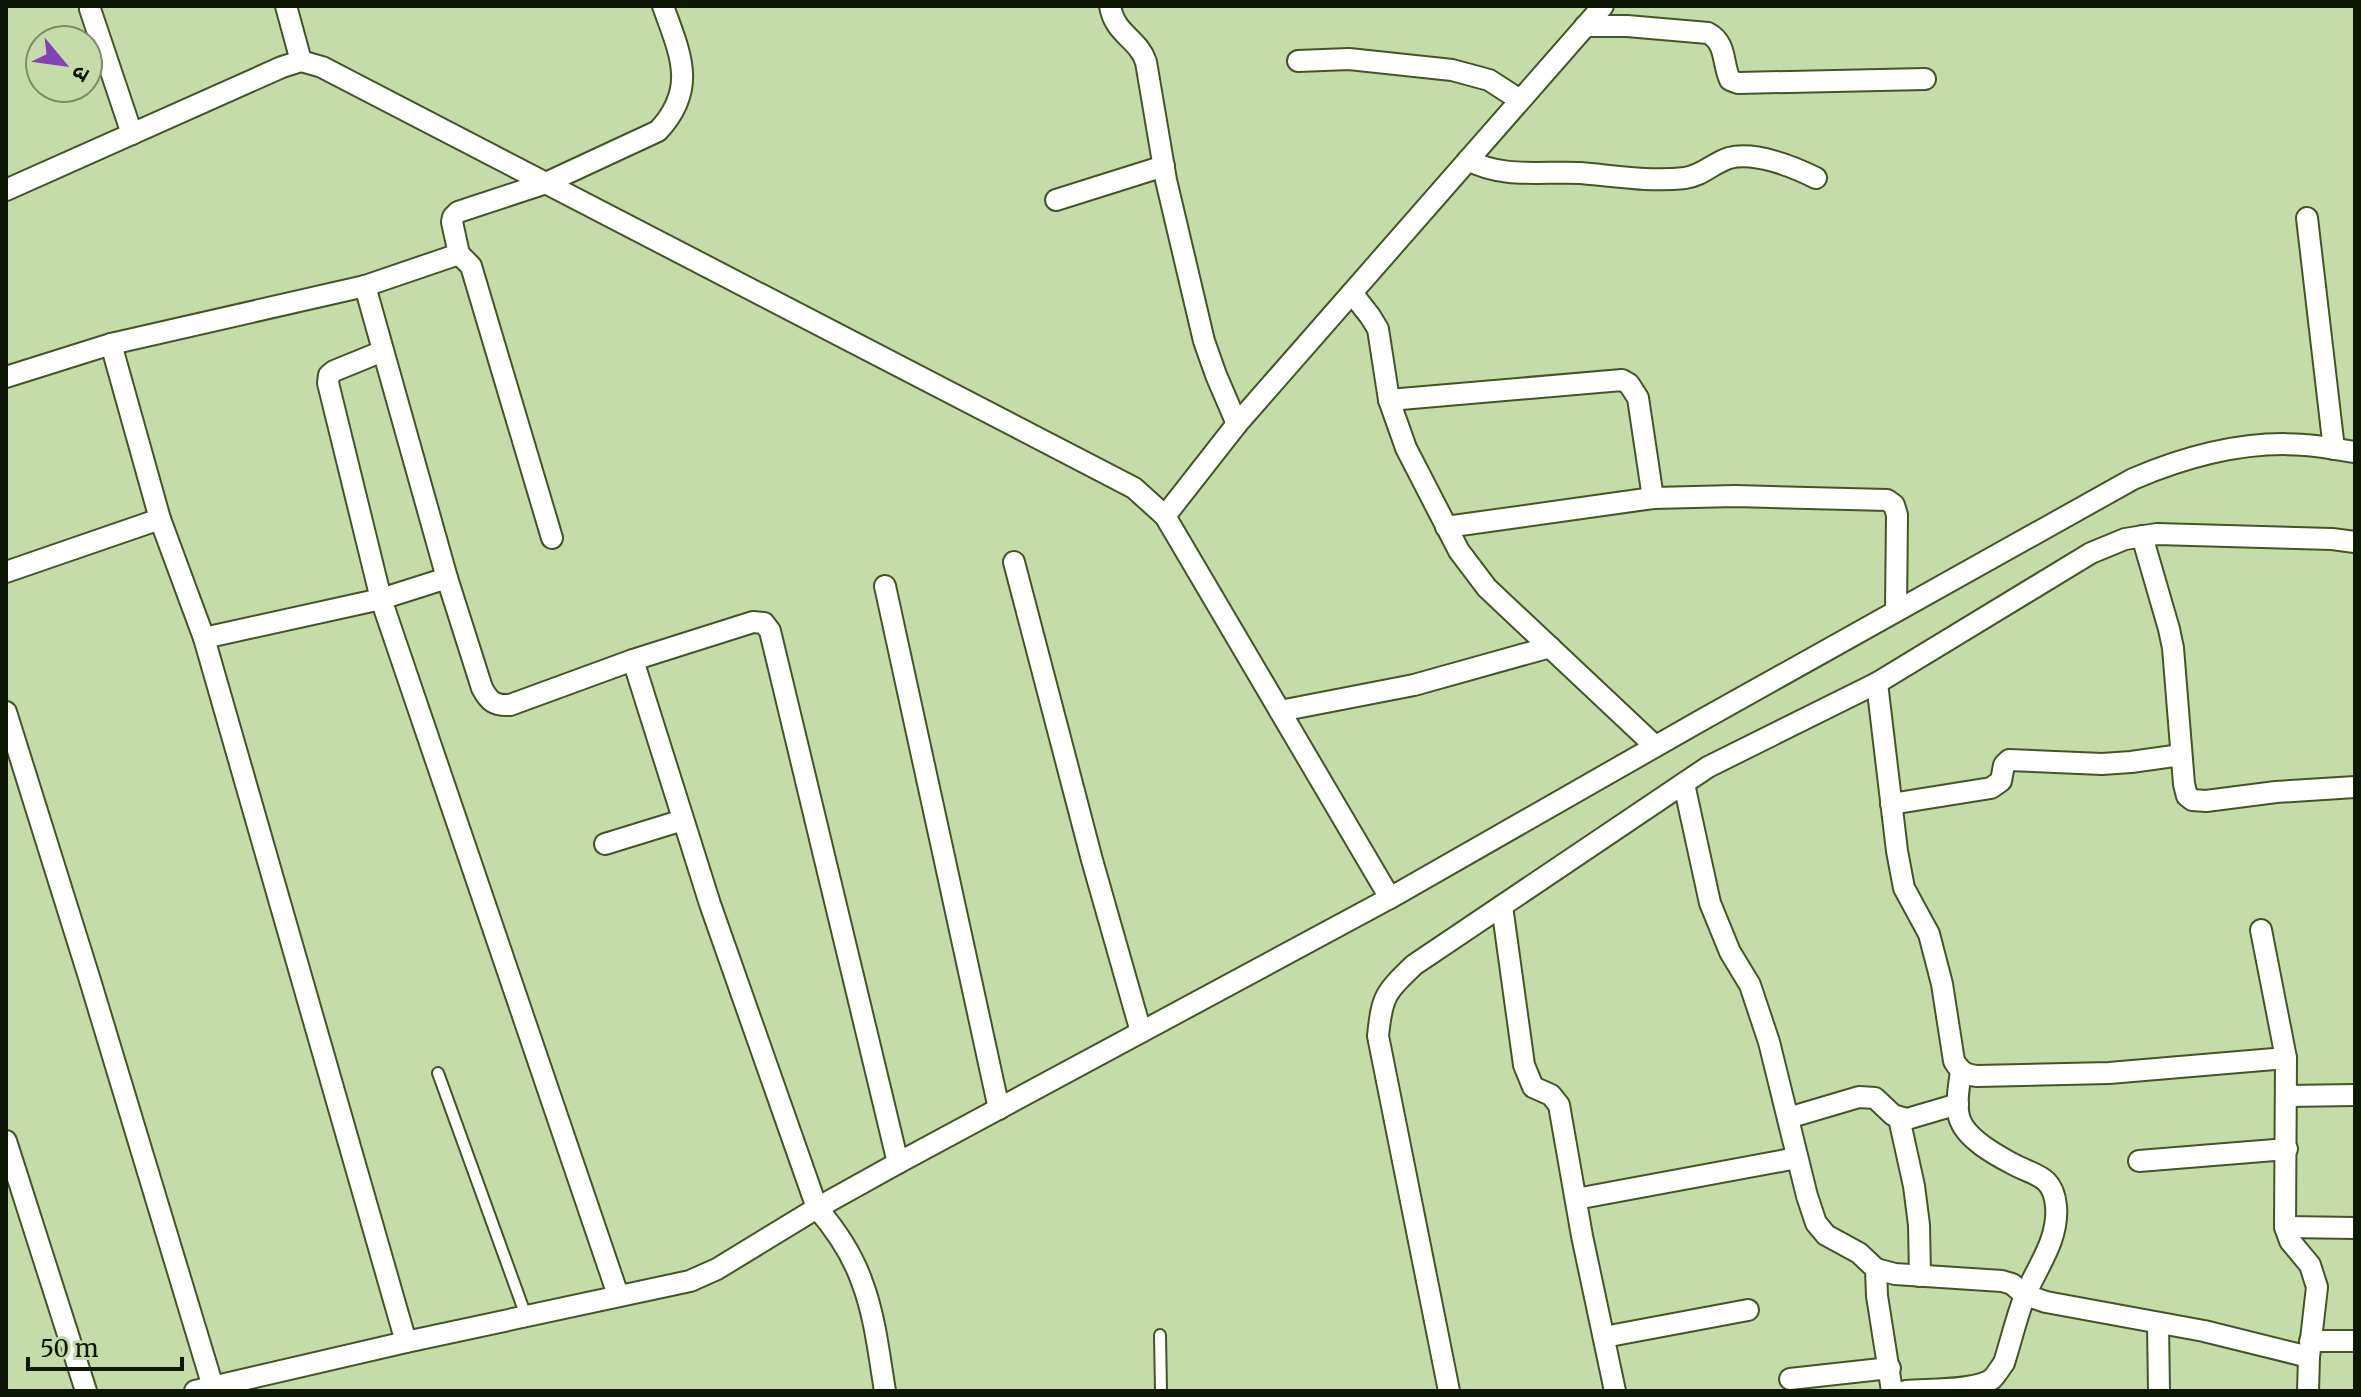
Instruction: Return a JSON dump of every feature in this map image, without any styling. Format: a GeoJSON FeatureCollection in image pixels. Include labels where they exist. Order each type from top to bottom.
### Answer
{"type":"FeatureCollection","features":[{"type":"Feature","properties":{"kind":"street"},"geometry":{"type":"LineString","coordinates":[[286,6],[301,61]]}},
{"type":"Feature","properties":{"kind":"street"},"geometry":{"type":"LineString","coordinates":[[552,538],[471,266],[459,254],[453,217],[458,212],[546,183],[658,131],[671,117],[679,100],[683,69],[663,6]]}},
{"type":"Feature","properties":{"kind":"street"},"geometry":{"type":"LineString","coordinates":[[1110,6],[1117,27],[1137,47],[1146,62],[1164,166],[1204,341],[1237,424]]}},
{"type":"Feature","properties":{"kind":"street"},"geometry":{"type":"LineString","coordinates":[[1165,516],[1237,424],[1603,6]]}},
{"type":"Feature","properties":{"kind":"street"},"geometry":{"type":"LineString","coordinates":[[90,9],[132,134]]}},
{"type":"Feature","properties":{"kind":"street"},"geometry":{"type":"LineString","coordinates":[[1585,26],[1708,33],[1721,44],[1730,80],[1738,83],[1925,79]]}},
{"type":"Feature","properties":{"kind":"street"},"geometry":{"type":"LineString","coordinates":[[1298,61],[1349,59],[1452,70],[1489,80],[1520,100]]}},
{"type":"Feature","properties":{"kind":"street"},"geometry":{"type":"LineString","coordinates":[[6,190],[282,67],[301,61],[322,67],[1134,488],[1165,516],[1390,898]]}},
{"type":"Feature","properties":{"kind":"street"},"geometry":{"type":"LineString","coordinates":[[1468,160],[1480,167],[1511,173],[1577,173],[1662,180],[1689,178],[1729,158],[1741,158],[1785,163],[1816,178]]}},
{"type":"Feature","properties":{"kind":"street"},"geometry":{"type":"LineString","coordinates":[[1056,200],[1164,166]]}},
{"type":"Feature","properties":{"kind":"street"},"geometry":{"type":"LineString","coordinates":[[2307,218],[2334,449]]}},
{"type":"Feature","properties":{"kind":"street"},"geometry":{"type":"LineString","coordinates":[[6,377],[111,344],[365,286],[459,254]]}},
{"type":"Feature","properties":{"kind":"street"},"geometry":{"type":"LineString","coordinates":[[365,286],[447,578],[488,699],[498,705],[510,705],[633,660],[753,622],[764,623],[770,631],[898,1163]]}},
{"type":"Feature","properties":{"kind":"street"},"geometry":{"type":"LineString","coordinates":[[1352,293],[1378,329],[1389,400],[1406,448],[1459,551],[1487,588],[1655,746]]}},
{"type":"Feature","properties":{"kind":"street"},"geometry":{"type":"LineString","coordinates":[[111,344],[160,519],[204,638],[406,1342]]}},
{"type":"Feature","properties":{"kind":"street"},"geometry":{"type":"LineString","coordinates":[[383,351],[334,371],[329,375],[328,383],[381,599],[618,1295]]}},
{"type":"Feature","properties":{"kind":"street"},"geometry":{"type":"LineString","coordinates":[[1389,400],[1622,380],[1629,384],[1638,398],[1653,498]]}},
{"type":"Feature","properties":{"kind":"street"},"geometry":{"type":"LineString","coordinates":[[6,712],[89,977],[204,1389],[703,1276],[822,1214],[898,1163],[1390,898],[2133,479],[2175,461],[2211,452],[2258,446],[2304,445],[2355,452]]}},
{"type":"Feature","properties":{"kind":"street"},"geometry":{"type":"LineString","coordinates":[[1446,527],[1653,498],[1735,496],[1887,500],[1894,505],[1897,515],[1896,611]]}},
{"type":"Feature","properties":{"kind":"street"},"geometry":{"type":"LineString","coordinates":[[6,572],[160,519]]}},
{"type":"Feature","properties":{"kind":"street"},"geometry":{"type":"LineString","coordinates":[[1449,1391],[1378,1036],[1382,1004],[1393,985],[1414,965],[1708,767],[1877,683],[2091,553],[2125,539],[2173,534],[2355,542]]}},
{"type":"Feature","properties":{"kind":"street"},"geometry":{"type":"LineString","coordinates":[[2142,536],[2173,648],[2187,796],[2192,800],[2206,801],[2276,792],[2355,787]]}},
{"type":"Feature","properties":{"kind":"street"},"geometry":{"type":"LineString","coordinates":[[1014,562],[1092,860],[1141,1032]]}},
{"type":"Feature","properties":{"kind":"street"},"geometry":{"type":"LineString","coordinates":[[204,638],[381,599],[447,578]]}},
{"type":"Feature","properties":{"kind":"street"},"geometry":{"type":"LineString","coordinates":[[885,586],[999,1109]]}},
{"type":"Feature","properties":{"kind":"street"},"geometry":{"type":"LineString","coordinates":[[1280,711],[1414,685],[1550,647]]}},
{"type":"Feature","properties":{"kind":"street"},"geometry":{"type":"LineString","coordinates":[[633,660],[710,904],[822,1214],[862,1280],[885,1391]]}},
{"type":"Feature","properties":{"kind":"street"},"geometry":{"type":"LineString","coordinates":[[1877,683],[1904,888],[1929,934],[1942,984],[1954,1061],[1961,1071],[1977,1076],[2109,1073],[2286,1058]]}},
{"type":"Feature","properties":{"kind":"street"},"geometry":{"type":"LineString","coordinates":[[1891,804],[1991,788],[2001,781],[2004,765],[2009,760],[2102,764],[2181,755]]}},
{"type":"Feature","properties":{"kind":"street"},"geometry":{"type":"LineString","coordinates":[[1684,784],[1710,903],[1730,952],[1750,985],[1769,1042],[1816,1223],[1826,1235],[1859,1253],[1876,1269],[1895,1274],[2002,1281],[2012,1284],[2025,1295],[2046,1302],[2309,1349],[2355,1341]]}},
{"type":"Feature","properties":{"kind":"street"},"geometry":{"type":"LineString","coordinates":[[605,844],[683,820]]}},
{"type":"Feature","properties":{"kind":"street"},"geometry":{"type":"LineString","coordinates":[[1502,906],[1524,1065],[1533,1087],[1551,1095],[1559,1105],[1615,1391]]}},
{"type":"Feature","properties":{"kind":"street"},"geometry":{"type":"LineString","coordinates":[[2261,930],[2286,1058],[2285,1227],[2290,1241],[2310,1265],[2317,1287],[2309,1349],[2308,1391]]}},
{"type":"Feature","properties":{"kind":"street"},"geometry":{"type":"LineString","coordinates":[[1906,1391],[1996,1386],[2025,1295],[2053,1234],[2056,1204],[2052,1187],[2043,1178],[2013,1164],[1969,1134],[1960,1120],[1961,1071]]}},
{"type":"Feature","properties":{"kind":"street"},"geometry":{"type":"LineString","coordinates":[[2286,1096],[2355,1095]]}},
{"type":"Feature","properties":{"kind":"street"},"geometry":{"type":"LineString","coordinates":[[1788,1118],[1867,1096],[1881,1102],[1899,1118],[1914,1118],[1958,1104]]}},
{"type":"Feature","properties":{"kind":"street"},"geometry":{"type":"LineString","coordinates":[[1899,1118],[1917,1212],[1920,1276]]}},
{"type":"Feature","properties":{"kind":"street"},"geometry":{"type":"LineString","coordinates":[[6,1141],[86,1391]]}},
{"type":"Feature","properties":{"kind":"street"},"geometry":{"type":"LineString","coordinates":[[2139,1161],[2287,1149]]}},
{"type":"Feature","properties":{"kind":"street"},"geometry":{"type":"LineString","coordinates":[[1576,1199],[1797,1158]]}},
{"type":"Feature","properties":{"kind":"street"},"geometry":{"type":"LineString","coordinates":[[2285,1227],[2355,1228]]}},
{"type":"Feature","properties":{"kind":"street"},"geometry":{"type":"LineString","coordinates":[[1876,1269],[1877,1296],[1892,1391]]}},
{"type":"Feature","properties":{"kind":"street"},"geometry":{"type":"LineString","coordinates":[[1604,1337],[1748,1310]]}},
{"type":"Feature","properties":{"kind":"street"},"geometry":{"type":"LineString","coordinates":[[2158,1323],[2159,1391]]}},
{"type":"Feature","properties":{"kind":"street"},"geometry":{"type":"LineString","coordinates":[[1790,1379],[1890,1368]]}},
{"type":"Feature","properties":{"kind":"lane"},"geometry":{"type":"LineString","coordinates":[[438,1073],[526,1316]]}},
{"type":"Feature","properties":{"kind":"lane"},"geometry":{"type":"LineString","coordinates":[[1160,1335],[1161,1391]]}}]}
